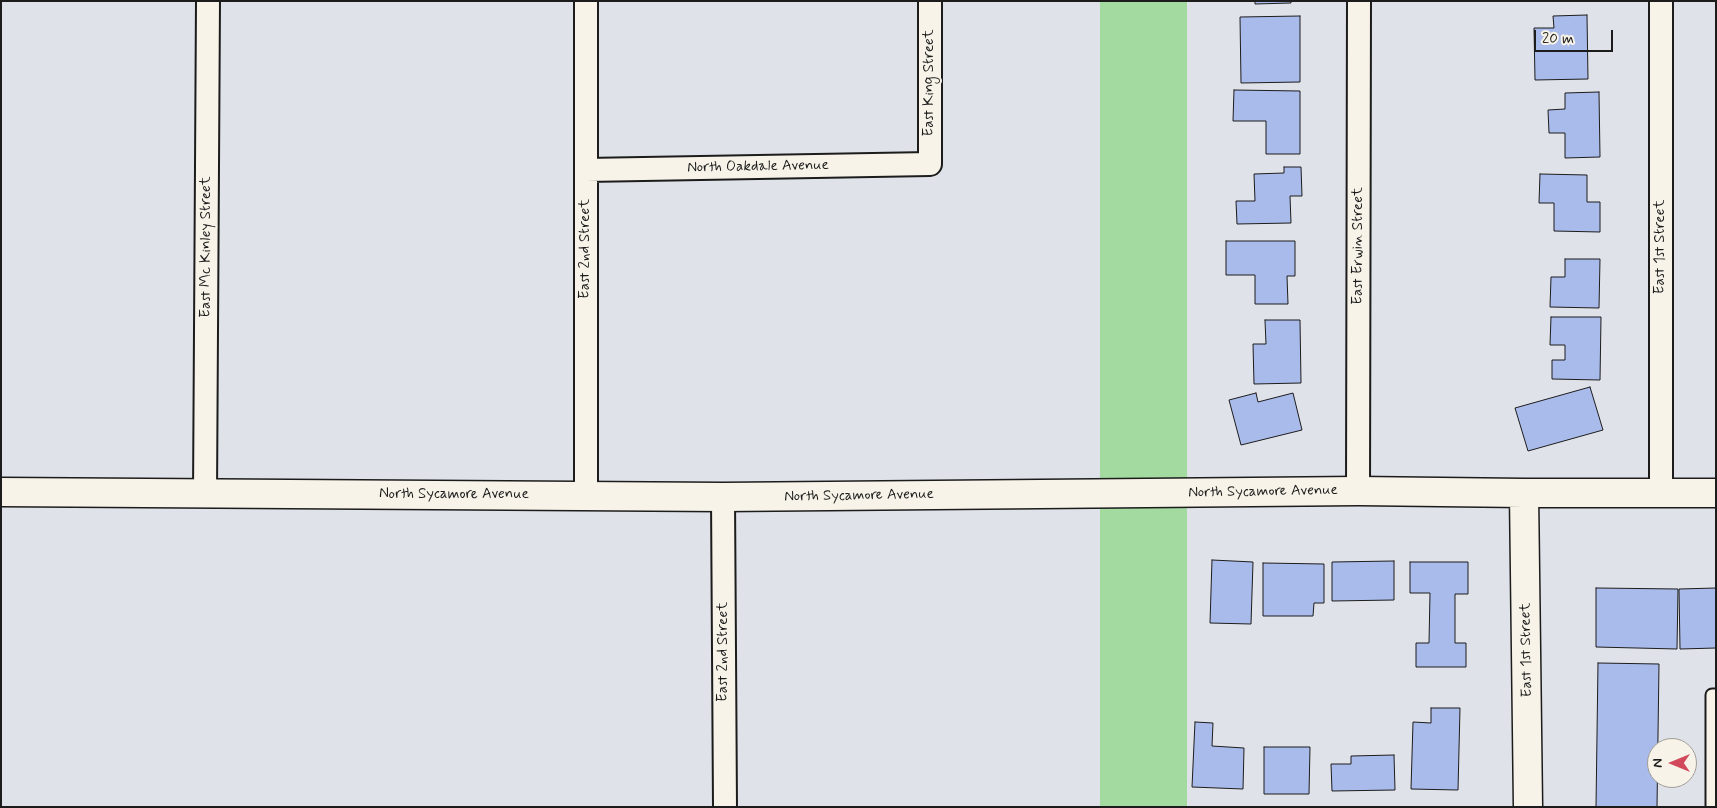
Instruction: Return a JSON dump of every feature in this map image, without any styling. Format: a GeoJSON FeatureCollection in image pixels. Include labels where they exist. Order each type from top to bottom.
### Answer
{"type":"FeatureCollection","features":[{"type":"Feature","properties":{"kind":"street","name":"East Mc Kinley Street"},"geometry":{"type":"LineString","coordinates":[[205,494],[208,1]]}},
{"type":"Feature","properties":{"kind":"street","name":"East 2nd Street"},"geometry":{"type":"LineString","coordinates":[[586,1],[586,496]]}},
{"type":"Feature","properties":{"kind":"street","name":"East King Street"},"geometry":{"type":"LineString","coordinates":[[930,1],[930,164]]}},
{"type":"Feature","properties":{"kind":"street","name":"East Erwin Street"},"geometry":{"type":"LineString","coordinates":[[1358,491],[1359,1]]}},
{"type":"Feature","properties":{"kind":"street","name":"East 1st Street"},"geometry":{"type":"LineString","coordinates":[[1662,1],[1662,494]]}},
{"type":"Feature","properties":{"kind":"street","name":"North Oakdale Avenue"},"geometry":{"type":"LineString","coordinates":[[586,170],[930,164]]}},
{"type":"Feature","properties":{"kind":"street","name":"North Sycamore Avenue"},"geometry":{"type":"LineString","coordinates":[[1,492],[723,497],[1358,491],[1716,493]]}},
{"type":"Feature","properties":{"kind":"street","name":"East 1st Street"},"geometry":{"type":"LineString","coordinates":[[1524,493],[1528,807]]}},
{"type":"Feature","properties":{"kind":"street","name":"East 2nd Street"},"geometry":{"type":"LineString","coordinates":[[723,497],[725,807]]}},
{"type":"Feature","properties":{"kind":"lane"},"geometry":{"type":"LineString","coordinates":[[1712,807],[1712,695],[1716,695]]}},
{"type":"Feature","properties":{"kind":"green space"},"geometry":{"type":"Polygon","coordinates":[[[1100,1],[1187,1],[1187,807],[1100,807],[1100,1]]]}},
{"type":"Feature","properties":{"kind":"building"},"geometry":{"type":"Polygon","coordinates":[[[1255,1],[1291,1],[1291,3],[1255,4],[1255,1]]]}},
{"type":"Feature","properties":{"kind":"building"},"geometry":{"type":"Polygon","coordinates":[[[1587,15],[1588,79],[1535,80],[1534,28],[1554,28],[1553,16],[1587,15]]]}},
{"type":"Feature","properties":{"kind":"building"},"geometry":{"type":"Polygon","coordinates":[[[1300,16],[1300,82],[1241,83],[1240,17],[1300,16]]]}},
{"type":"Feature","properties":{"kind":"building"},"geometry":{"type":"Polygon","coordinates":[[[1234,90],[1300,91],[1300,154],[1266,154],[1266,121],[1233,121],[1234,90]]]}},
{"type":"Feature","properties":{"kind":"building"},"geometry":{"type":"Polygon","coordinates":[[[1599,92],[1600,157],[1565,158],[1565,133],[1549,133],[1548,110],[1565,109],[1565,93],[1599,92]]]}},
{"type":"Feature","properties":{"kind":"building"},"geometry":{"type":"Polygon","coordinates":[[[1284,167],[1301,167],[1302,196],[1290,196],[1291,223],[1237,224],[1236,201],[1255,201],[1254,174],[1284,173],[1284,167]]]}},
{"type":"Feature","properties":{"kind":"building"},"geometry":{"type":"Polygon","coordinates":[[[1540,174],[1587,175],[1587,202],[1600,202],[1600,232],[1554,231],[1554,203],[1539,203],[1540,174]]]}},
{"type":"Feature","properties":{"kind":"building"},"geometry":{"type":"Polygon","coordinates":[[[1226,241],[1295,241],[1295,276],[1287,276],[1288,304],[1255,304],[1255,275],[1226,275],[1226,241]]]}},
{"type":"Feature","properties":{"kind":"building"},"geometry":{"type":"Polygon","coordinates":[[[1565,259],[1600,259],[1599,308],[1550,307],[1551,277],[1565,277],[1565,259]]]}},
{"type":"Feature","properties":{"kind":"building"},"geometry":{"type":"Polygon","coordinates":[[[1551,317],[1601,317],[1600,380],[1552,379],[1552,360],[1565,360],[1565,345],[1550,345],[1551,317]]]}},
{"type":"Feature","properties":{"kind":"building"},"geometry":{"type":"Polygon","coordinates":[[[1265,320],[1300,320],[1301,383],[1254,384],[1253,344],[1266,344],[1265,320]]]}},
{"type":"Feature","properties":{"kind":"building"},"geometry":{"type":"Polygon","coordinates":[[[1590,387],[1603,430],[1528,451],[1515,408],[1590,387]]]}},
{"type":"Feature","properties":{"kind":"building"},"geometry":{"type":"Polygon","coordinates":[[[1256,393],[1258,402],[1293,393],[1302,430],[1241,445],[1229,400],[1256,393]]]}},
{"type":"Feature","properties":{"kind":"building"},"geometry":{"type":"Polygon","coordinates":[[[1212,560],[1253,562],[1251,624],[1210,623],[1212,560]]]}},
{"type":"Feature","properties":{"kind":"building"},"geometry":{"type":"Polygon","coordinates":[[[1394,561],[1394,600],[1332,601],[1332,562],[1394,561]]]}},
{"type":"Feature","properties":{"kind":"building"},"geometry":{"type":"Polygon","coordinates":[[[1410,562],[1468,562],[1468,594],[1455,594],[1455,643],[1466,643],[1466,667],[1416,667],[1416,643],[1429,643],[1430,593],[1410,593],[1410,562]]]}},
{"type":"Feature","properties":{"kind":"building"},"geometry":{"type":"Polygon","coordinates":[[[1263,563],[1324,564],[1324,603],[1314,603],[1313,616],[1263,616],[1263,563]]]}},
{"type":"Feature","properties":{"kind":"building"},"geometry":{"type":"Polygon","coordinates":[[[1596,588],[1678,589],[1677,649],[1596,647],[1596,588]]]}},
{"type":"Feature","properties":{"kind":"building"},"geometry":{"type":"Polygon","coordinates":[[[1716,588],[1716,648],[1680,649],[1679,589],[1716,588]]]}},
{"type":"Feature","properties":{"kind":"building"},"geometry":{"type":"Polygon","coordinates":[[[1598,663],[1659,664],[1658,738],[1647,738],[1647,788],[1657,788],[1657,807],[1596,807],[1598,663]]]}},
{"type":"Feature","properties":{"kind":"building"},"geometry":{"type":"Polygon","coordinates":[[[1431,708],[1460,708],[1458,790],[1411,789],[1413,722],[1431,723],[1431,708]]]}},
{"type":"Feature","properties":{"kind":"building"},"geometry":{"type":"Polygon","coordinates":[[[1195,722],[1213,723],[1212,746],[1244,748],[1243,789],[1192,787],[1195,722]]]}},
{"type":"Feature","properties":{"kind":"building"},"geometry":{"type":"Polygon","coordinates":[[[1264,747],[1310,747],[1309,794],[1264,794],[1264,747]]]}},
{"type":"Feature","properties":{"kind":"building"},"geometry":{"type":"Polygon","coordinates":[[[1394,755],[1395,790],[1332,791],[1331,764],[1351,764],[1351,756],[1394,755]]]}}]}
